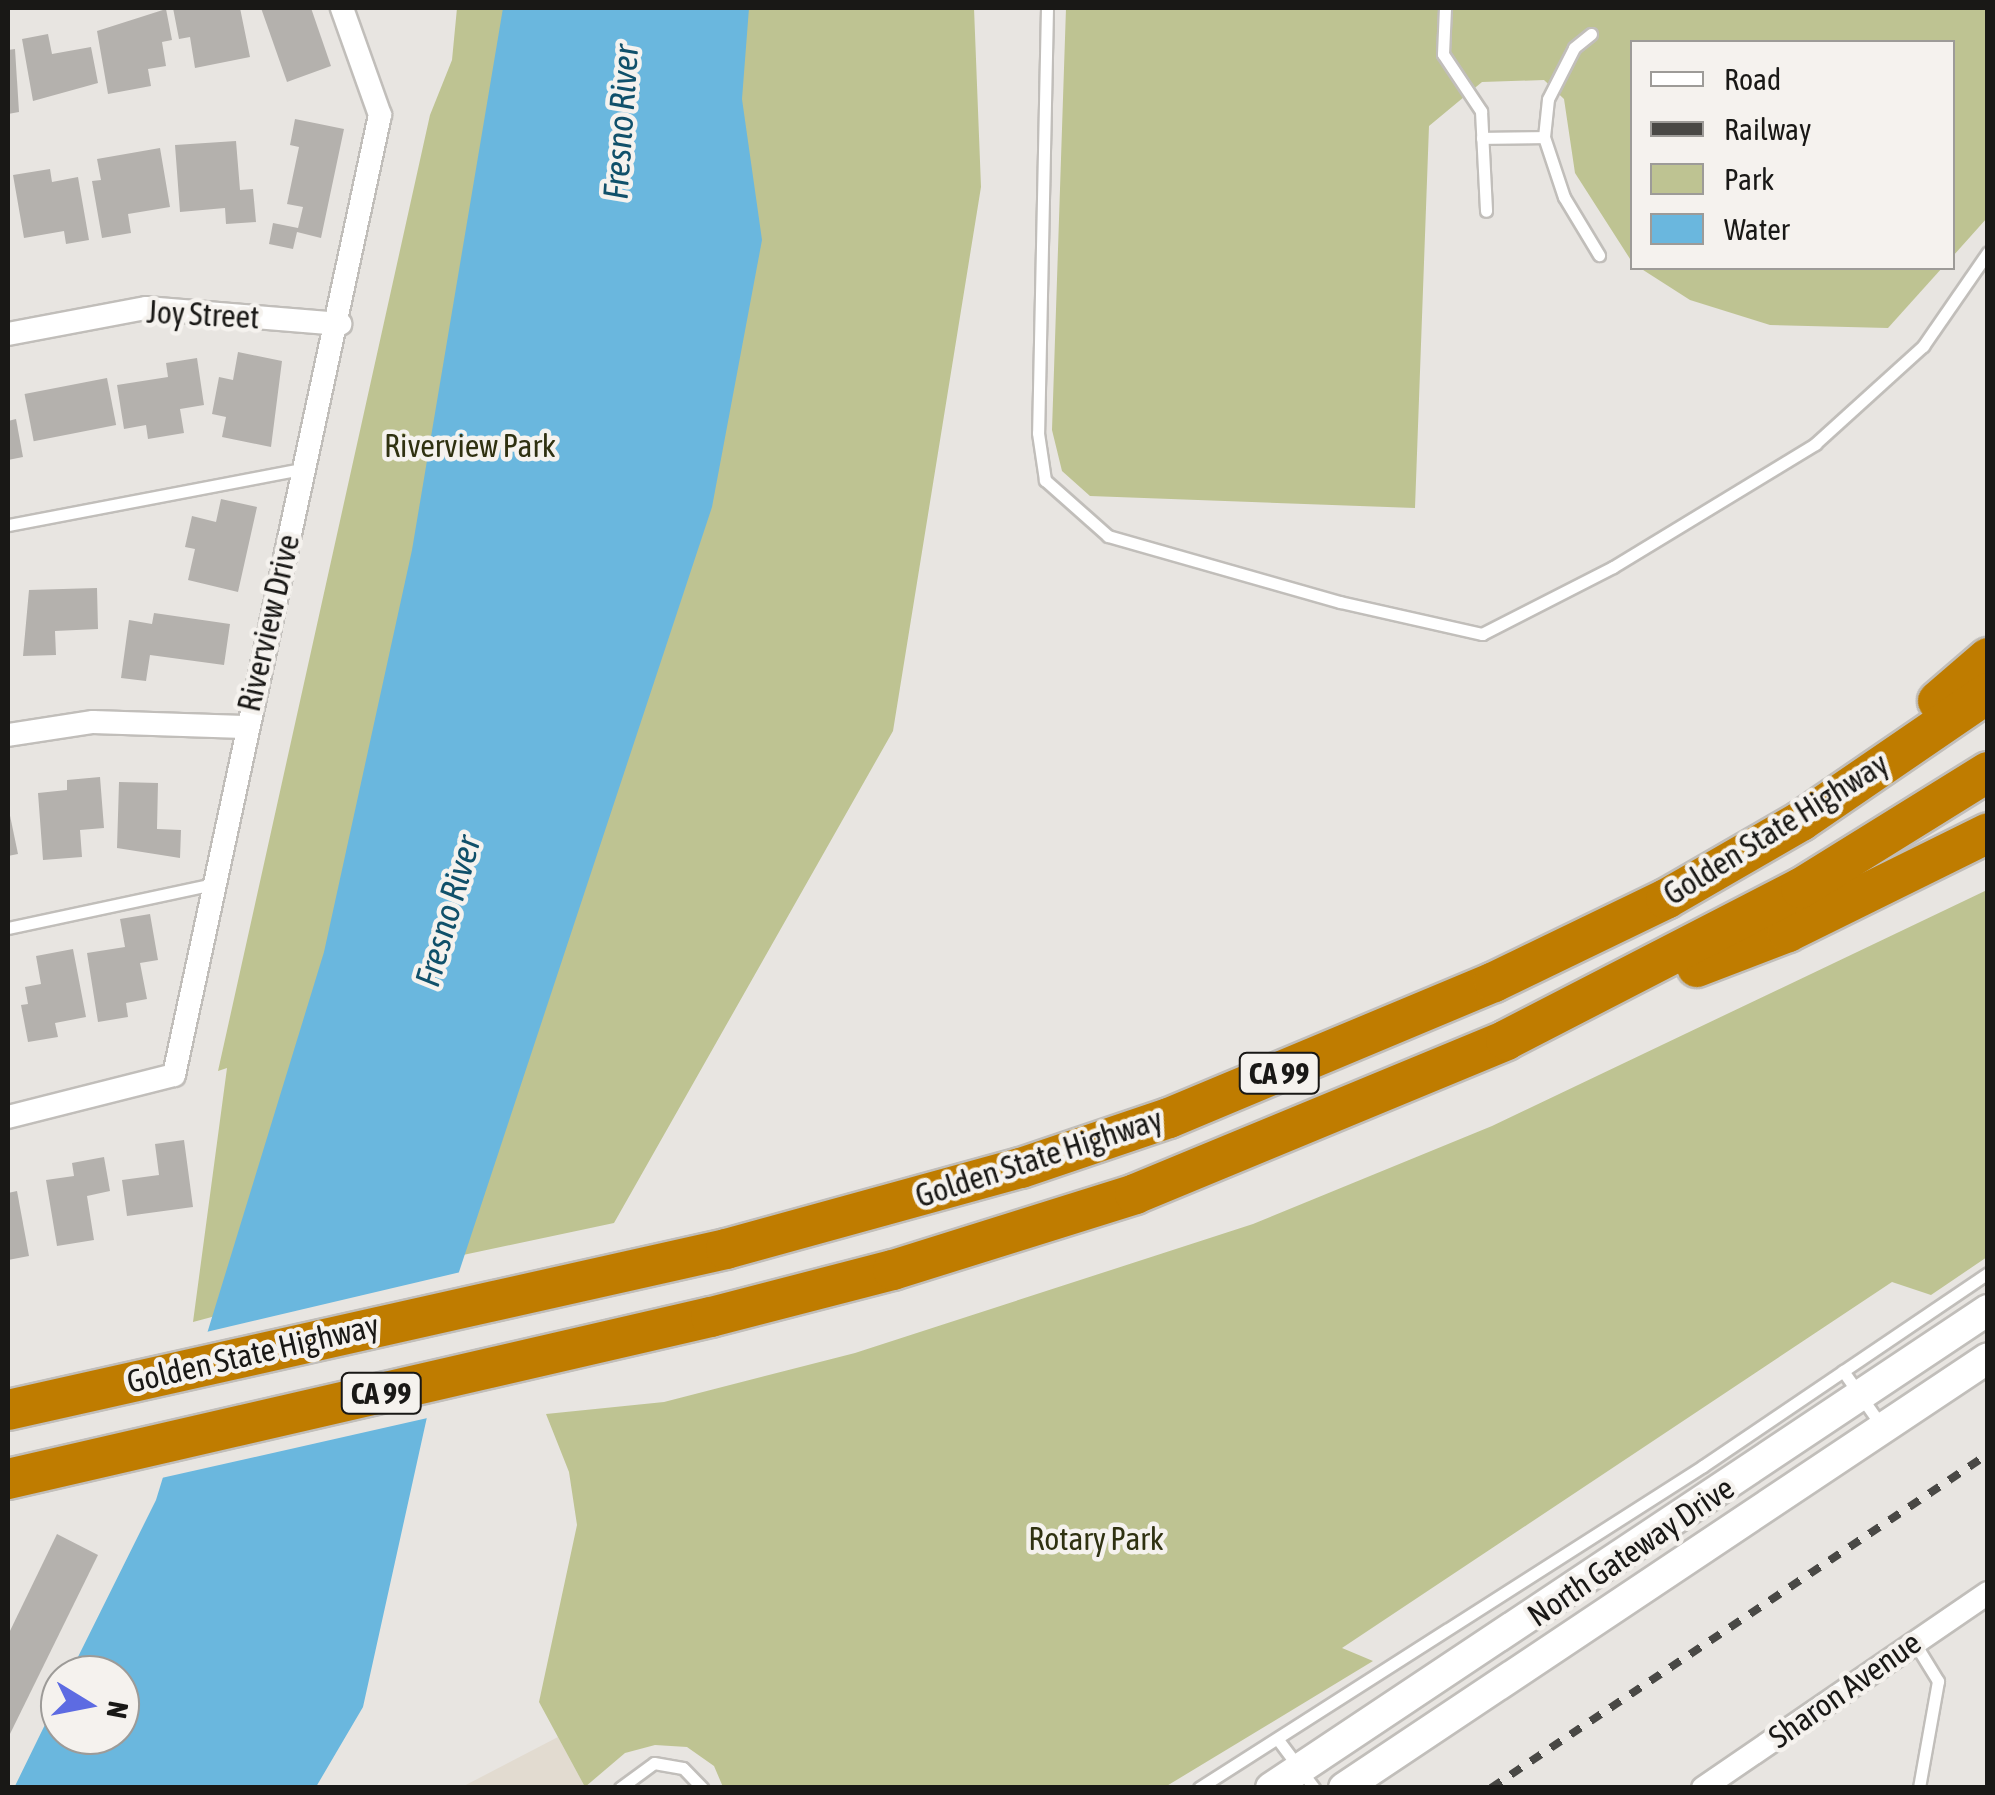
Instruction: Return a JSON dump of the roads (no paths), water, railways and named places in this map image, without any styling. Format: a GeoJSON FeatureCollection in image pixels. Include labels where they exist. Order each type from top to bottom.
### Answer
{"type":"FeatureCollection","features":[{"type":"Feature","properties":{"kind":"highway"},"geometry":{"type":"LineString","coordinates":[[1800,821],[1988,658]]}},
{"type":"Feature","properties":{"kind":"highway","name":"Golden State Highway"},"geometry":{"type":"LineString","coordinates":[[8,1410],[726,1249],[1022,1168],[1169,1118],[1582,942],[1800,821],[1988,693]]}},
{"type":"Feature","properties":{"kind":"highway","name":"Golden State Highway"},"geometry":{"type":"LineString","coordinates":[[8,1479],[712,1317],[893,1270],[1136,1194],[1506,1040],[1801,888],[1988,772]]}},
{"type":"Feature","properties":{"kind":"highway"},"geometry":{"type":"LineString","coordinates":[[1506,1040],[1788,932],[1988,833]]}},
{"type":"Feature","properties":{"kind":"main road","name":"North Gateway Drive"},"geometry":{"type":"LineString","coordinates":[[1271,1788],[1307,1779],[1852,1384],[1988,1310]]}},
{"type":"Feature","properties":{"kind":"main road","name":"North Gateway Drive"},"geometry":{"type":"LineString","coordinates":[[1344,1788],[1988,1358]]}},
{"type":"Feature","properties":{"kind":"street","name":"Riverview Drive"},"geometry":{"type":"LineString","coordinates":[[8,1118],[174,1075],[244,727],[340,324],[380,115],[342,8]]}},
{"type":"Feature","properties":{"kind":"street","name":"Joy Street"},"geometry":{"type":"LineString","coordinates":[[8,334],[146,308],[340,324]]}},
{"type":"Feature","properties":{"kind":"street"},"geometry":{"type":"LineString","coordinates":[[8,735],[93,722],[244,727]]}},
{"type":"Feature","properties":{"kind":"street","name":"Sharon Avenue"},"geometry":{"type":"LineString","coordinates":[[1703,1788],[1988,1593]]}},
{"type":"Feature","properties":{"kind":"lane"},"geometry":{"type":"LineString","coordinates":[[1047,8],[1038,432],[1045,480],[1108,536],[1340,602],[1482,634],[1613,567],[1816,444],[1923,346],[1988,252]]}},
{"type":"Feature","properties":{"kind":"lane"},"geometry":{"type":"LineString","coordinates":[[1445,8],[1442,54],[1481,111],[1486,211]]}},
{"type":"Feature","properties":{"kind":"lane"},"geometry":{"type":"LineString","coordinates":[[1591,34],[1574,48],[1548,99],[1544,137],[1564,197],[1599,255]]}},
{"type":"Feature","properties":{"kind":"lane"},"geometry":{"type":"LineString","coordinates":[[1482,138],[1544,137]]}},
{"type":"Feature","properties":{"kind":"lane"},"geometry":{"type":"LineString","coordinates":[[8,526],[306,468]]}},
{"type":"Feature","properties":{"kind":"lane"},"geometry":{"type":"LineString","coordinates":[[8,928],[213,884]]}},
{"type":"Feature","properties":{"kind":"lane"},"geometry":{"type":"LineString","coordinates":[[1199,1788],[1852,1384],[1988,1273]]}},
{"type":"Feature","properties":{"kind":"lane"},"geometry":{"type":"LineString","coordinates":[[1852,1384],[1883,1428]]}},
{"type":"Feature","properties":{"kind":"lane"},"geometry":{"type":"LineString","coordinates":[[1914,1642],[1938,1681],[1919,1788]]}},
{"type":"Feature","properties":{"kind":"lane"},"geometry":{"type":"LineString","coordinates":[[1280,1741],[1307,1779]]}},
{"type":"Feature","properties":{"kind":"lane"},"geometry":{"type":"LineString","coordinates":[[620,1788],[640,1768],[668,1763],[702,1788]]}},
{"type":"Feature","properties":{"kind":"water","name":"Fresno River"},"geometry":{"type":"Polygon","coordinates":[[[503,8],[749,8],[742,99],[762,240],[712,507],[459,1272],[363,1707],[316,1787],[14,1788],[40,1735],[40,1755],[140,1755],[140,1655],[79,1655],[156,1500],[324,952],[412,550],[503,8]]]}},
{"type":"Feature","properties":{"kind":"railway"},"geometry":{"type":"LineString","coordinates":[[1491,1788],[1988,1454]]}},
{"type":"Feature","properties":{"kind":"park label","name":"Riverview Park"},"geometry":{"type":"Point","coordinates":[470,446]}},
{"type":"Feature","properties":{"kind":"park label","name":"Rotary Park"},"geometry":{"type":"Point","coordinates":[1096,1539]}}]}
